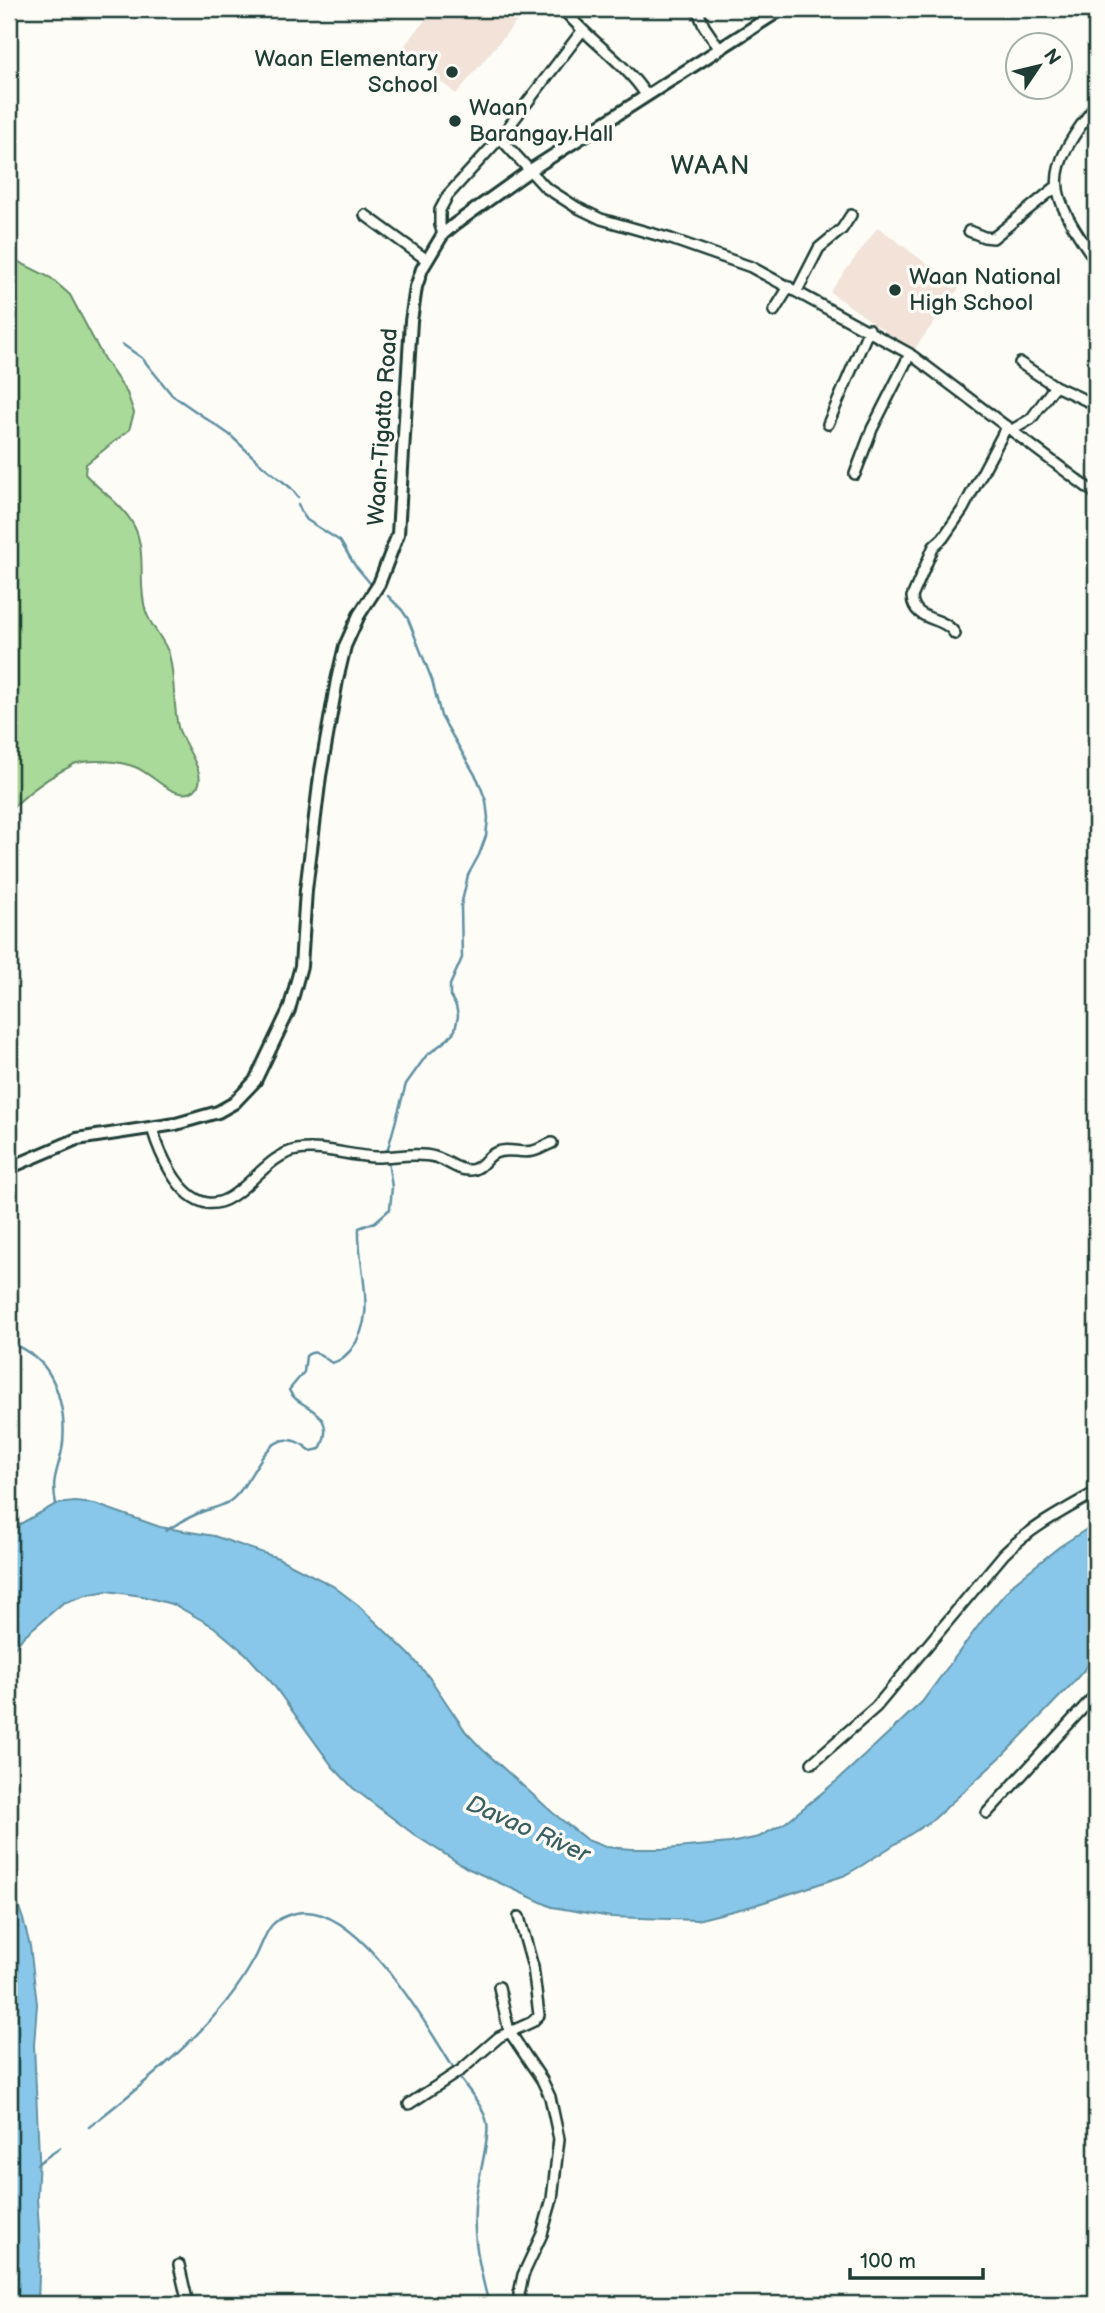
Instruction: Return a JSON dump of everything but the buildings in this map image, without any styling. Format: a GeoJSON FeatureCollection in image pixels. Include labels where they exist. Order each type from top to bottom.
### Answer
{"type":"FeatureCollection","features":[{"type":"Feature","properties":{"kind":"street"},"geometry":{"type":"LineString","coordinates":[[564,9],[582,30],[631,74],[646,94]]}},
{"type":"Feature","properties":{"kind":"street"},"geometry":{"type":"LineString","coordinates":[[697,9],[704,26],[719,48]]}},
{"type":"Feature","properties":{"kind":"street","name":"Waan-Tigatto Road"},"geometry":{"type":"LineString","coordinates":[[9,1168],[77,1139],[152,1128],[218,1112],[234,1103],[255,1081],[289,1010],[301,966],[306,890],[320,776],[337,680],[345,646],[359,615],[379,584],[398,534],[415,287],[443,234],[529,171],[782,9]]}},
{"type":"Feature","properties":{"kind":"street"},"geometry":{"type":"LineString","coordinates":[[443,234],[439,218],[444,203],[500,138],[582,30]]}},
{"type":"Feature","properties":{"kind":"street"},"geometry":{"type":"LineString","coordinates":[[1096,105],[1064,152],[1057,186],[1064,212],[1096,261]]}},
{"type":"Feature","properties":{"kind":"street"},"geometry":{"type":"LineString","coordinates":[[500,138],[529,171],[559,198],[601,219],[751,267],[910,354],[1096,494]]}},
{"type":"Feature","properties":{"kind":"street"},"geometry":{"type":"LineString","coordinates":[[969,231],[993,238],[1057,186]]}},
{"type":"Feature","properties":{"kind":"street"},"geometry":{"type":"LineString","coordinates":[[365,215],[427,261]]}},
{"type":"Feature","properties":{"kind":"street"},"geometry":{"type":"LineString","coordinates":[[774,311],[793,289],[819,248],[842,229],[851,215]]}},
{"type":"Feature","properties":{"kind":"street"},"geometry":{"type":"LineString","coordinates":[[828,424],[869,330]]}},
{"type":"Feature","properties":{"kind":"street"},"geometry":{"type":"LineString","coordinates":[[855,474],[882,408],[910,354]]}},
{"type":"Feature","properties":{"kind":"street"},"geometry":{"type":"LineString","coordinates":[[1020,363],[1055,386],[1096,405]]}},
{"type":"Feature","properties":{"kind":"street"},"geometry":{"type":"LineString","coordinates":[[955,634],[947,624],[920,615],[912,604],[912,597],[934,546],[943,538],[963,509],[1010,428],[1031,419],[1055,386]]}},
{"type":"Feature","properties":{"kind":"street"},"geometry":{"type":"LineString","coordinates":[[152,1128],[159,1150],[170,1170],[193,1197],[208,1203],[234,1195],[272,1160],[296,1150],[320,1149],[375,1157],[422,1155],[437,1157],[467,1171],[476,1170],[500,1151],[533,1151],[552,1143]]}},
{"type":"Feature","properties":{"kind":"street"},"geometry":{"type":"LineString","coordinates":[[812,1763],[876,1707],[1003,1554],[1044,1521],[1096,1492]]}},
{"type":"Feature","properties":{"kind":"street"},"geometry":{"type":"LineString","coordinates":[[987,1813],[1096,1694]]}},
{"type":"Feature","properties":{"kind":"street"},"geometry":{"type":"LineString","coordinates":[[409,2104],[461,2070],[499,2037],[532,2022],[539,2015],[533,1967],[519,1917]]}},
{"type":"Feature","properties":{"kind":"street"},"geometry":{"type":"LineString","coordinates":[[499,1987],[509,2031],[550,2096],[559,2139],[552,2199],[542,2234],[523,2275],[519,2294],[522,2304]]}},
{"type":"Feature","properties":{"kind":"street"},"geometry":{"type":"LineString","coordinates":[[179,2265],[188,2304]]}},
{"type":"Feature","properties":{"kind":"shaded area","name":"Waan Elementary School"},"geometry":{"type":"Polygon","coordinates":[[[434,9],[527,9],[456,94],[401,50],[434,9]]]}},
{"type":"Feature","properties":{"kind":"shaded area","name":"Waan National High School"},"geometry":{"type":"Polygon","coordinates":[[[878,227],[959,288],[913,351],[830,292],[878,227]]]}},
{"type":"Feature","properties":{"kind":"green space"},"geometry":{"type":"Polygon","coordinates":[[[9,257],[51,278],[70,295],[104,359],[127,393],[134,413],[129,430],[86,464],[85,474],[125,512],[139,538],[143,601],[151,623],[169,654],[178,727],[195,762],[200,780],[191,792],[169,789],[142,770],[129,765],[106,761],[83,762],[74,764],[48,779],[9,811],[9,257]]]}},
{"type":"Feature","properties":{"kind":"water","name":"Davao River"},"geometry":{"type":"Polygon","coordinates":[[[56,1504],[95,1504],[160,1527],[214,1536],[278,1558],[333,1586],[358,1605],[410,1655],[429,1677],[466,1732],[482,1749],[587,1840],[606,1847],[666,1849],[730,1843],[759,1837],[785,1823],[839,1779],[922,1702],[984,1618],[1014,1583],[1059,1547],[1096,1523],[1096,1656],[1004,1754],[934,1819],[843,1876],[752,1906],[697,1920],[611,1917],[552,1907],[467,1868],[416,1836],[353,1788],[333,1767],[272,1683],[246,1654],[214,1627],[175,1605],[142,1596],[107,1591],[86,1595],[63,1603],[24,1636],[9,1655],[9,1530],[56,1504]]]}},
{"type":"Feature","properties":{"kind":"water"},"geometry":{"type":"Polygon","coordinates":[[[9,1879],[30,1946],[37,2004],[34,2045],[39,2156],[38,2304],[9,2304],[9,1879]]]}},
{"type":"Feature","properties":{"kind":"waterway"},"geometry":{"type":"LineString","coordinates":[[122,344],[142,358],[172,395],[230,435],[298,497]]}},
{"type":"Feature","properties":{"kind":"waterway"},"geometry":{"type":"LineString","coordinates":[[298,504],[307,520],[340,541],[370,583]]}},
{"type":"Feature","properties":{"kind":"waterway"},"geometry":{"type":"LineString","coordinates":[[387,1152],[406,1084],[426,1056],[455,1030],[458,1016],[450,996],[450,985],[462,958],[461,906],[468,875],[486,836],[488,818],[486,801],[478,780],[441,716],[432,680],[408,619],[388,596]]}},
{"type":"Feature","properties":{"kind":"waterway"},"geometry":{"type":"LineString","coordinates":[[166,1531],[195,1515],[230,1501],[273,1445],[284,1440],[296,1441],[311,1451],[320,1449],[325,1436],[325,1426],[321,1418],[289,1390],[304,1372],[306,1356],[317,1353],[332,1363],[335,1362],[350,1351],[359,1337],[366,1307],[359,1228],[375,1222],[390,1209],[392,1187],[388,1161]]}},
{"type":"Feature","properties":{"kind":"waterway"},"geometry":{"type":"LineString","coordinates":[[9,1339],[44,1367],[60,1401],[63,1439],[54,1482],[56,1504]]}},
{"type":"Feature","properties":{"kind":"waterway"},"geometry":{"type":"LineString","coordinates":[[89,2127],[178,2053],[211,2020],[238,1986],[272,1925],[296,1913],[319,1914],[342,1926],[365,1945],[408,1997],[454,2069]]}},
{"type":"Feature","properties":{"kind":"waterway"},"geometry":{"type":"LineString","coordinates":[[459,2077],[479,2105],[487,2123],[476,2197],[475,2224],[480,2265],[489,2304]]}},
{"type":"Feature","properties":{"kind":"waterway"},"geometry":{"type":"LineString","coordinates":[[37,2164],[60,2148]]}},
{"type":"Feature","properties":{"kind":"place","name":"Waan Elementary School"},"geometry":{"type":"Point","coordinates":[452,72]}},
{"type":"Feature","properties":{"kind":"place","name":"Waan Barangay Hall"},"geometry":{"type":"Point","coordinates":[455,121]}},
{"type":"Feature","properties":{"kind":"place","name":"Waan National High School"},"geometry":{"type":"Point","coordinates":[895,290]}},
{"type":"Feature","properties":{"kind":"district","name":"WAAN"},"geometry":{"type":"Point","coordinates":[711,166]}}]}
